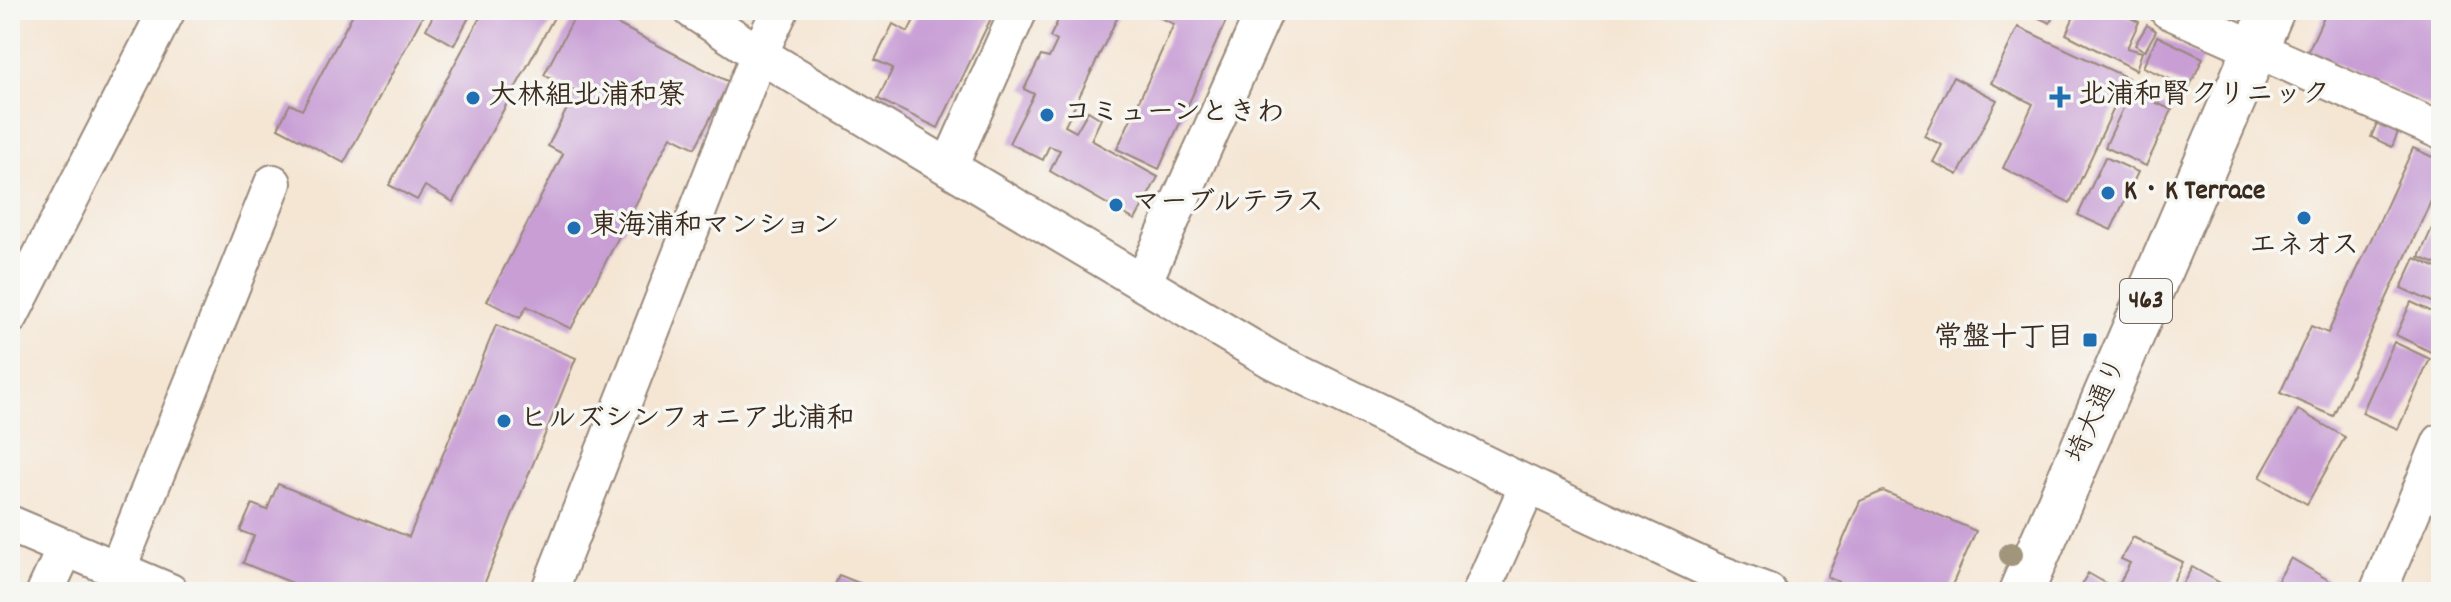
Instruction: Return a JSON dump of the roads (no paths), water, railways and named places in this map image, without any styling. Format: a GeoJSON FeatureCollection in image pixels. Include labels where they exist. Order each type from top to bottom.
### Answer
{"type":"FeatureCollection","features":[{"type":"Feature","properties":{"kind":"highway","name":"埼大通り"},"geometry":{"type":"LineString","coordinates":[[2021,592],[2264,28]]}},
{"type":"Feature","properties":{"kind":"street"},"geometry":{"type":"LineString","coordinates":[[10,316],[167,10]]}},
{"type":"Feature","properties":{"kind":"street"},"geometry":{"type":"LineString","coordinates":[[692,10],[759,54],[1272,360],[1528,485],[1708,581],[1768,592]]}},
{"type":"Feature","properties":{"kind":"street"},"geometry":{"type":"LineString","coordinates":[[549,592],[759,54],[780,10]]}},
{"type":"Feature","properties":{"kind":"street"},"geometry":{"type":"LineString","coordinates":[[949,167],[1019,10]]}},
{"type":"Feature","properties":{"kind":"street"},"geometry":{"type":"LineString","coordinates":[[1143,283],[1265,10]]}},
{"type":"Feature","properties":{"kind":"street"},"geometry":{"type":"LineString","coordinates":[[2168,10],[2264,28],[2441,131]]}},
{"type":"Feature","properties":{"kind":"street"},"geometry":{"type":"LineString","coordinates":[[118,568],[273,183]]}},
{"type":"Feature","properties":{"kind":"street"},"geometry":{"type":"LineString","coordinates":[[2378,592],[2441,442]]}},
{"type":"Feature","properties":{"kind":"street"},"geometry":{"type":"LineString","coordinates":[[1481,592],[1528,485]]}},
{"type":"Feature","properties":{"kind":"street"},"geometry":{"type":"LineString","coordinates":[[10,524],[170,592]]}},
{"type":"Feature","properties":{"kind":"street"},"geometry":{"type":"LineString","coordinates":[[45,592],[66,547]]}},
{"type":"Feature","properties":{"kind":"place","name":"北浦和腎クリニック"},"geometry":{"type":"Point","coordinates":[2060,97]}},
{"type":"Feature","properties":{"kind":"place","name":"大林組北浦和寮"},"geometry":{"type":"Point","coordinates":[473,98]}},
{"type":"Feature","properties":{"kind":"place","name":"コミューンときわ"},"geometry":{"type":"Point","coordinates":[1047,115]}},
{"type":"Feature","properties":{"kind":"place","name":"K・K Terrace"},"geometry":{"type":"Point","coordinates":[2108,193]}},
{"type":"Feature","properties":{"kind":"place","name":"マーブルテラス"},"geometry":{"type":"Point","coordinates":[1116,205]}},
{"type":"Feature","properties":{"kind":"place","name":"エネオス"},"geometry":{"type":"Point","coordinates":[2304,218]}},
{"type":"Feature","properties":{"kind":"place","name":"東海浦和マンション"},"geometry":{"type":"Point","coordinates":[574,228]}},
{"type":"Feature","properties":{"kind":"place","name":"常盤十丁目"},"geometry":{"type":"Point","coordinates":[2090,340]}},
{"type":"Feature","properties":{"kind":"place","name":"ヒルズシンフォニア北浦和"},"geometry":{"type":"Point","coordinates":[504,421]}}]}
